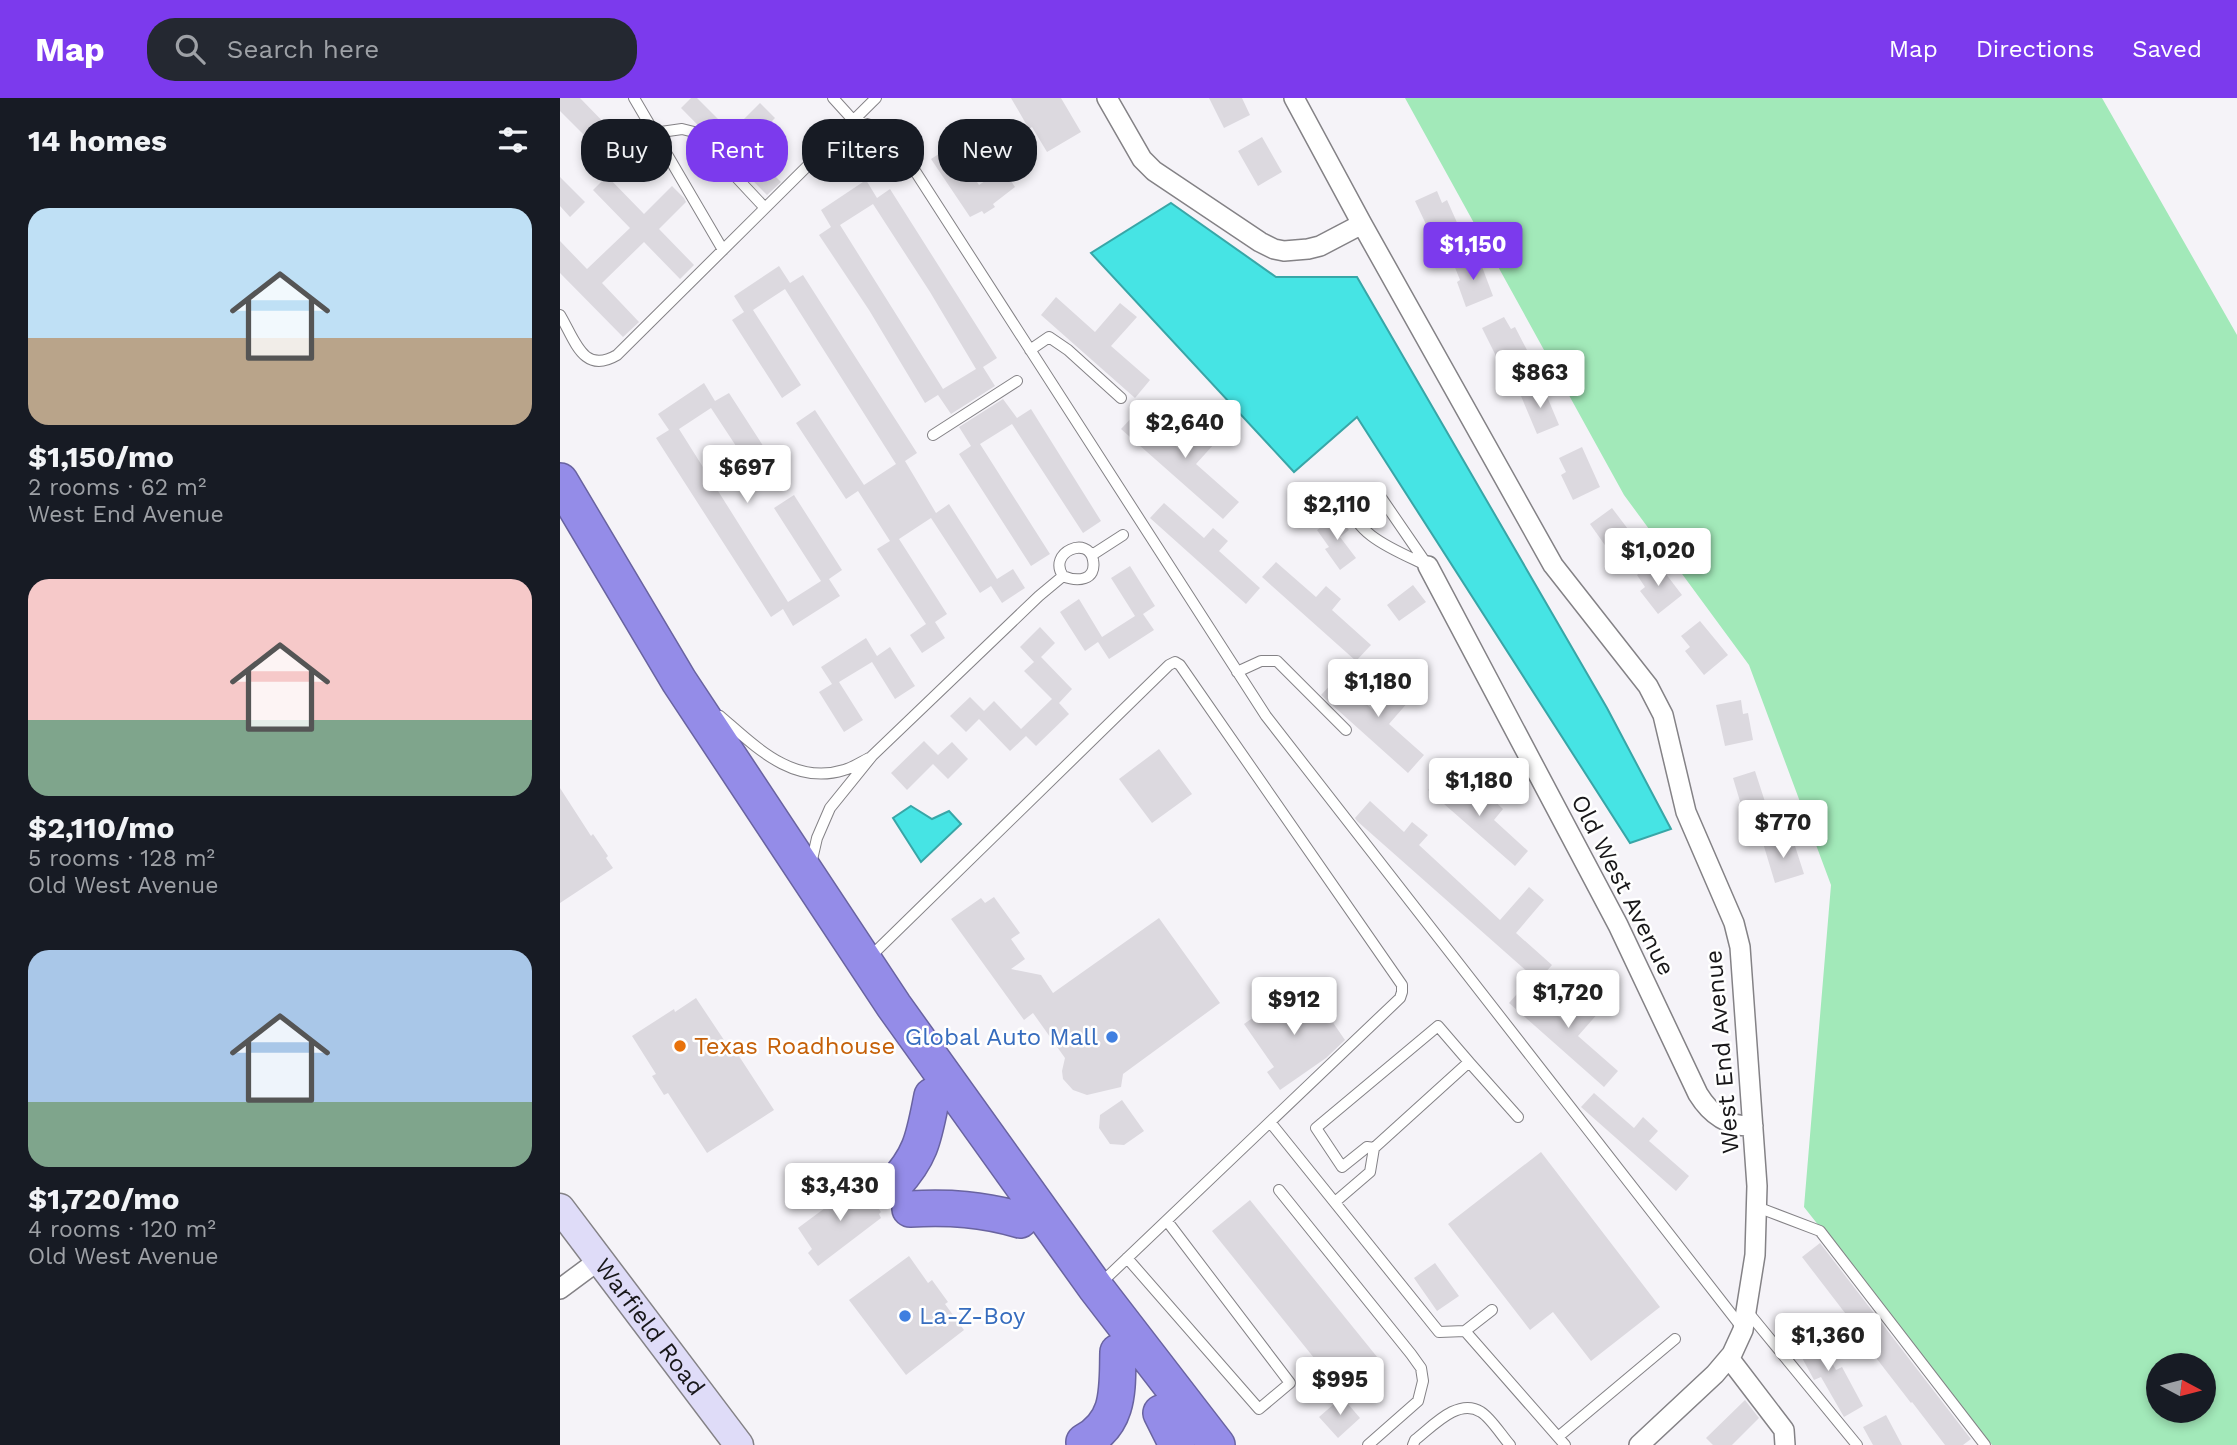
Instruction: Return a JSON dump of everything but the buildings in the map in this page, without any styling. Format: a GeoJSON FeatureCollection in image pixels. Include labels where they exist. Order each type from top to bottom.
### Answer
{"type":"FeatureCollection","features":[{"type":"Feature","properties":{"kind":"highway"},"geometry":{"type":"LineString","coordinates":[[560,481],[679,681],[864,962],[1096,1288],[1217,1445]]}},
{"type":"Feature","properties":{"kind":"highway"},"geometry":{"type":"LineString","coordinates":[[560,514],[782,879],[883,1032],[1161,1413],[1189,1445]]}},
{"type":"Feature","properties":{"kind":"highway"},"geometry":{"type":"LineString","coordinates":[[932,1096],[918,1154],[907,1171],[902,1197],[939,1208],[981,1210],[1020,1220]]}},
{"type":"Feature","properties":{"kind":"highway"},"geometry":{"type":"LineString","coordinates":[[1084,1442],[1101,1432],[1110,1417],[1117,1385],[1118,1352]]}},
{"type":"Feature","properties":{"kind":"highway"},"geometry":{"type":"LineString","coordinates":[[1161,1413],[1177,1445]]}},
{"type":"Feature","properties":{"kind":"street"},"geometry":{"type":"LineString","coordinates":[[1107,98],[1142,159],[1154,171],[1260,242],[1284,251],[1308,249],[1320,246],[1362,224]]}},
{"type":"Feature","properties":{"kind":"street","name":"West End Avenue"},"geometry":{"type":"LineString","coordinates":[[1294,98],[1553,565],[1648,686],[1663,715],[1686,812],[1734,923],[1740,947],[1757,1185],[1755,1255],[1745,1320],[1729,1359],[1639,1445]]}},
{"type":"Feature","properties":{"kind":"street","name":"Old West Avenue"},"geometry":{"type":"LineString","coordinates":[[1428,566],[1618,925],[1698,1094],[1706,1107],[1718,1118],[1740,1126],[1753,1126]]}},
{"type":"Feature","properties":{"kind":"street","name":"Warfield Road"},"geometry":{"type":"LineString","coordinates":[[560,1208],[739,1445]]}},
{"type":"Feature","properties":{"kind":"street"},"geometry":{"type":"LineString","coordinates":[[560,1289],[599,1260]]}},
{"type":"Feature","properties":{"kind":"street"},"geometry":{"type":"LineString","coordinates":[[1729,1359],[1784,1430],[1785,1445]]}},
{"type":"Feature","properties":{"kind":"lane"},"geometry":{"type":"LineString","coordinates":[[634,98],[646,119]]}},
{"type":"Feature","properties":{"kind":"lane"},"geometry":{"type":"LineString","coordinates":[[833,98],[852,119]]}},
{"type":"Feature","properties":{"kind":"lane"},"geometry":{"type":"LineString","coordinates":[[854,119],[876,98]]}},
{"type":"Feature","properties":{"kind":"lane"},"geometry":{"type":"LineString","coordinates":[[672,130],[682,129],[694,132],[765,208]]}},
{"type":"Feature","properties":{"kind":"lane"},"geometry":{"type":"LineString","coordinates":[[672,164],[723,250]]}},
{"type":"Feature","properties":{"kind":"lane"},"geometry":{"type":"LineString","coordinates":[[560,315],[584,355],[591,361],[607,362],[802,171]]}},
{"type":"Feature","properties":{"kind":"lane"},"geometry":{"type":"LineString","coordinates":[[922,182],[1266,716],[1745,1320],[1857,1445]]}},
{"type":"Feature","properties":{"kind":"lane"},"geometry":{"type":"LineString","coordinates":[[1030,350],[1049,337],[1068,350],[1121,398]]}},
{"type":"Feature","properties":{"kind":"lane"},"geometry":{"type":"LineString","coordinates":[[933,435],[1017,382]]}},
{"type":"Feature","properties":{"kind":"lane"},"geometry":{"type":"LineString","coordinates":[[1368,490],[1380,496],[1428,566],[1394,549],[1362,527],[1353,517],[1350,506],[1354,493],[1368,490]]}},
{"type":"Feature","properties":{"kind":"lane"},"geometry":{"type":"LineString","coordinates":[[1092,555],[1123,535]]}},
{"type":"Feature","properties":{"kind":"lane"},"geometry":{"type":"LineString","coordinates":[[1085,548],[1092,555],[1094,565],[1091,574],[1083,580],[1063,576],[1059,566],[1067,551],[1085,548]]}},
{"type":"Feature","properties":{"kind":"lane"},"geometry":{"type":"LineString","coordinates":[[808,878],[817,838],[830,808],[872,756],[1063,576]]}},
{"type":"Feature","properties":{"kind":"lane"},"geometry":{"type":"LineString","coordinates":[[1237,672],[1261,661],[1277,661],[1346,730]]}},
{"type":"Feature","properties":{"kind":"lane"},"geometry":{"type":"LineString","coordinates":[[864,962],[1168,664],[1175,662],[1188,676],[1402,985],[1402,992],[1400,998],[1096,1288]]}},
{"type":"Feature","properties":{"kind":"lane"},"geometry":{"type":"LineString","coordinates":[[679,681],[765,755],[792,770],[817,773],[844,771],[872,756]]}},
{"type":"Feature","properties":{"kind":"lane"},"geometry":{"type":"LineString","coordinates":[[1374,1148],[1367,1147],[1342,1167],[1316,1128],[1438,1026],[1518,1116]]}},
{"type":"Feature","properties":{"kind":"lane"},"geometry":{"type":"LineString","coordinates":[[1335,1202],[1370,1172],[1374,1148],[1469,1062]]}},
{"type":"Feature","properties":{"kind":"lane"},"geometry":{"type":"LineString","coordinates":[[1270,1122],[1439,1332],[1465,1331],[1492,1310]]}},
{"type":"Feature","properties":{"kind":"lane"},"geometry":{"type":"LineString","coordinates":[[1279,1190],[1420,1368],[1423,1381],[1418,1401],[1368,1445]]}},
{"type":"Feature","properties":{"kind":"lane"},"geometry":{"type":"LineString","coordinates":[[1756,1207],[1820,1231],[1984,1445]]}},
{"type":"Feature","properties":{"kind":"lane"},"geometry":{"type":"LineString","coordinates":[[1127,1258],[1259,1409],[1290,1383],[1167,1221]]}},
{"type":"Feature","properties":{"kind":"lane"},"geometry":{"type":"LineString","coordinates":[[1465,1331],[1562,1441],[1675,1339]]}},
{"type":"Feature","properties":{"kind":"lane"},"geometry":{"type":"LineString","coordinates":[[1413,1445],[1415,1440],[1454,1410],[1468,1409],[1481,1412],[1510,1445]]}},
{"type":"Feature","properties":{"kind":"green space"},"geometry":{"type":"Polygon","coordinates":[[[1405,98],[2102,98],[2237,335],[2237,1445],[1992,1445],[1804,1207],[1831,885],[1749,665],[1624,495],[1405,98]]]}},
{"type":"Feature","properties":{"kind":"water"},"geometry":{"type":"Polygon","coordinates":[[[1171,203],[1276,277],[1357,277],[1607,708],[1671,829],[1630,843],[1357,417],[1294,472],[1091,253],[1171,203]]]}},
{"type":"Feature","properties":{"kind":"water"},"geometry":{"type":"Polygon","coordinates":[[[911,806],[932,819],[949,811],[961,824],[921,862],[893,818],[911,806]]]}},
{"type":"Feature","properties":{"kind":"place","name":"Global Auto Mall"},"geometry":{"type":"Point","coordinates":[1112,1037]}},
{"type":"Feature","properties":{"kind":"place","name":"Texas Roadhouse"},"geometry":{"type":"Point","coordinates":[680,1046]}},
{"type":"Feature","properties":{"kind":"place","name":"La-Z-Boy"},"geometry":{"type":"Point","coordinates":[905,1316]}}]}
